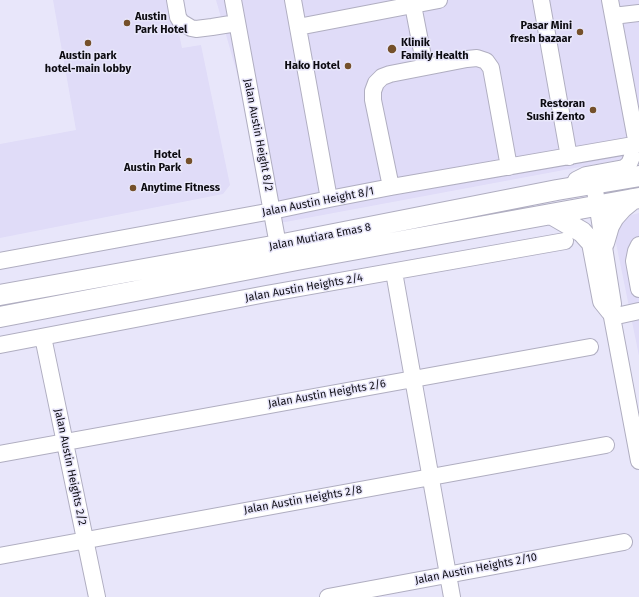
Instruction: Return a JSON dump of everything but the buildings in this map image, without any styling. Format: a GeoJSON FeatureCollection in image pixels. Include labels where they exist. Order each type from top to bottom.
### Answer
{"type":"FeatureCollection","features":[{"type":"Feature","properties":{"kind":"main road","name":"Jalan Mutiara Emas 8"},"geometry":{"type":"LineString","coordinates":[[0,295],[278,245],[557,190],[639,176]]}},
{"type":"Feature","properties":{"kind":"main road","name":"Jalan Mutiara Emas 8"},"geometry":{"type":"LineString","coordinates":[[0,317],[297,260],[636,198]]}},
{"type":"Feature","properties":{"kind":"main road"},"geometry":{"type":"LineString","coordinates":[[604,243],[609,226],[614,217],[622,208],[636,198]]}},
{"type":"Feature","properties":{"kind":"main road"},"geometry":{"type":"LineString","coordinates":[[551,214],[582,232],[592,243],[603,302],[611,314]]}},
{"type":"Feature","properties":{"kind":"street"},"geometry":{"type":"LineString","coordinates":[[175,0],[178,17],[181,22],[191,28],[196,29],[237,23]]}},
{"type":"Feature","properties":{"kind":"street","name":"Jalan Austin Height 8/2"},"geometry":{"type":"LineString","coordinates":[[233,0],[278,245]]}},
{"type":"Feature","properties":{"kind":"street"},"geometry":{"type":"LineString","coordinates":[[293,0],[329,199]]}},
{"type":"Feature","properties":{"kind":"street"},"geometry":{"type":"LineString","coordinates":[[298,27],[412,2],[439,0]]}},
{"type":"Feature","properties":{"kind":"street"},"geometry":{"type":"LineString","coordinates":[[541,0],[569,157]]}},
{"type":"Feature","properties":{"kind":"street"},"geometry":{"type":"LineString","coordinates":[[557,190],[586,175],[624,168],[629,164],[638,146],[632,82],[613,16],[610,0]]}},
{"type":"Feature","properties":{"kind":"street"},"geometry":{"type":"LineString","coordinates":[[412,2],[425,67]]}},
{"type":"Feature","properties":{"kind":"street"},"geometry":{"type":"LineString","coordinates":[[613,16],[639,12]]}},
{"type":"Feature","properties":{"kind":"street"},"geometry":{"type":"LineString","coordinates":[[391,187],[373,100],[373,91],[376,83],[382,77],[390,74],[467,59],[477,58],[486,61],[491,68],[509,167]]}},
{"type":"Feature","properties":{"kind":"street","name":"Jalan Austin Height 8/1"},"geometry":{"type":"LineString","coordinates":[[0,261],[272,211],[391,187],[638,146]]}},
{"type":"Feature","properties":{"kind":"street"},"geometry":{"type":"LineString","coordinates":[[594,184],[613,304],[611,314],[639,461]]}},
{"type":"Feature","properties":{"kind":"street","name":"Jalan Austin Heights 2/4"},"geometry":{"type":"LineString","coordinates":[[0,345],[258,296],[565,241]]}},
{"type":"Feature","properties":{"kind":"street"},"geometry":{"type":"LineString","coordinates":[[278,245],[279,251],[284,255],[297,260]]}},
{"type":"Feature","properties":{"kind":"street"},"geometry":{"type":"LineString","coordinates":[[639,245],[634,261],[639,289]]}},
{"type":"Feature","properties":{"kind":"street"},"geometry":{"type":"LineString","coordinates":[[394,272],[452,597]]}},
{"type":"Feature","properties":{"kind":"street"},"geometry":{"type":"LineString","coordinates":[[611,314],[639,311]]}},
{"type":"Feature","properties":{"kind":"street","name":"Jalan Austin Heights 2/2"},"geometry":{"type":"LineString","coordinates":[[43,337],[97,597]]}},
{"type":"Feature","properties":{"kind":"street","name":"Jalan Austin Heights 2/6"},"geometry":{"type":"LineString","coordinates":[[0,454],[590,346]]}},
{"type":"Feature","properties":{"kind":"street","name":"Jalan Austin Heights 2/8"},"geometry":{"type":"LineString","coordinates":[[0,556],[606,445]]}},
{"type":"Feature","properties":{"kind":"street","name":"Jalan Austin Heights 2/10"},"geometry":{"type":"LineString","coordinates":[[328,597],[624,542]]}},
{"type":"Feature","properties":{"kind":"shaded area"},"geometry":{"type":"Polygon","coordinates":[[[53,0],[172,0],[182,48],[201,45],[230,185],[223,194],[0,238],[0,144],[76,130],[53,0]]]}},
{"type":"Feature","properties":{"kind":"shaded area"},"geometry":{"type":"Polygon","coordinates":[[[216,0],[639,0],[639,156],[280,223],[216,0]]]}},
{"type":"Feature","properties":{"kind":"shaded area"},"geometry":{"type":"Polygon","coordinates":[[[639,213],[639,356],[616,243],[618,229],[631,215],[639,213]]]}},
{"type":"Feature","properties":{"kind":"place","name":"Austin Park Hotel"},"geometry":{"type":"Point","coordinates":[127,23]}},
{"type":"Feature","properties":{"kind":"place","name":"Pasar Mini fresh bazaar"},"geometry":{"type":"Point","coordinates":[580,32]}},
{"type":"Feature","properties":{"kind":"place","name":"Austin park hotel-main lobby"},"geometry":{"type":"Point","coordinates":[88,43]}},
{"type":"Feature","properties":{"kind":"place","name":"Klinik Family Health"},"geometry":{"type":"Point","coordinates":[392,49]}},
{"type":"Feature","properties":{"kind":"place","name":"Hako Hotel"},"geometry":{"type":"Point","coordinates":[348,66]}},
{"type":"Feature","properties":{"kind":"place","name":"Restoran Sushi Zento"},"geometry":{"type":"Point","coordinates":[593,110]}},
{"type":"Feature","properties":{"kind":"place","name":"Hotel Austin Park"},"geometry":{"type":"Point","coordinates":[189,161]}},
{"type":"Feature","properties":{"kind":"place","name":"Anytime Fitness"},"geometry":{"type":"Point","coordinates":[133,188]}}]}
